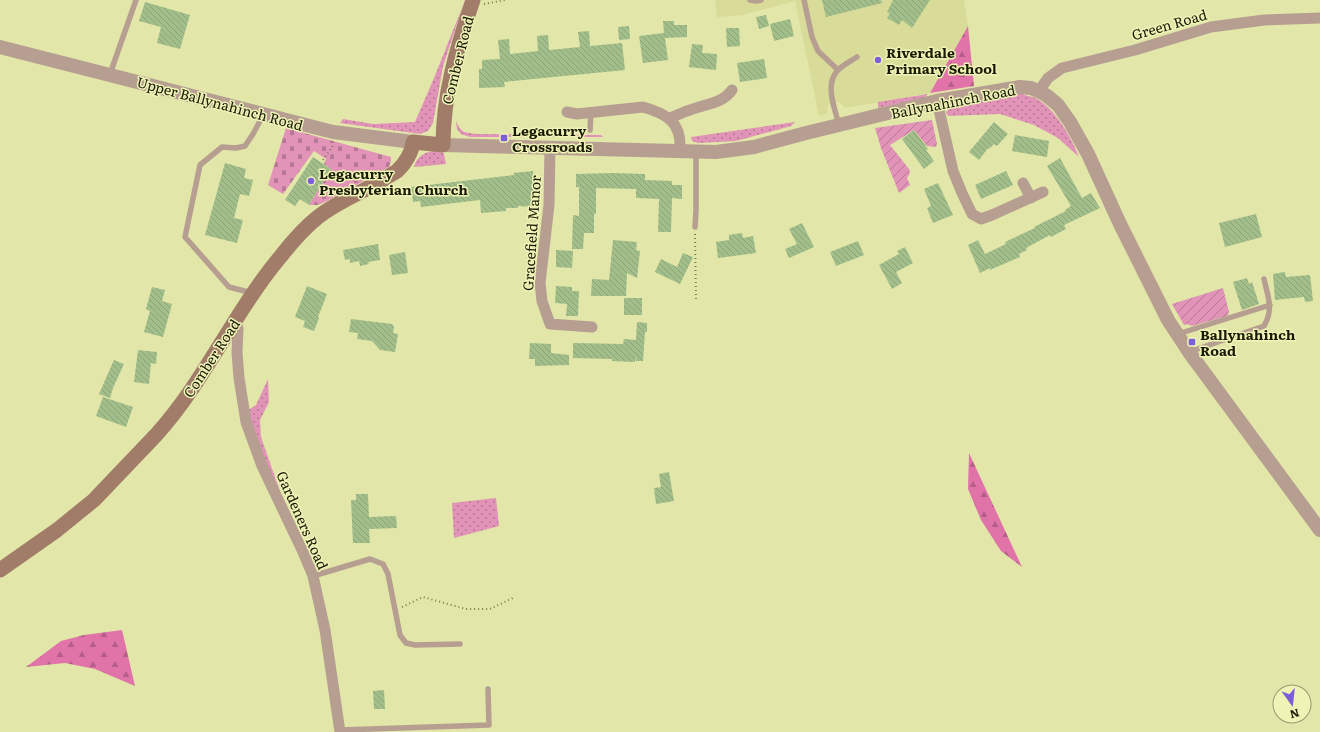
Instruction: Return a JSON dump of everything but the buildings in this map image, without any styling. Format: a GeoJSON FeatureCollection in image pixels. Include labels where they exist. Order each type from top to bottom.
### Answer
{"type":"FeatureCollection","features":[{"type":"Feature","properties":{"kind":"main road","name":"Comber Road"},"geometry":{"type":"LineString","coordinates":[[443,145],[445,103],[455,58],[472,3]]}},
{"type":"Feature","properties":{"kind":"main road","name":"Comber Road"},"geometry":{"type":"LineString","coordinates":[[0,570],[57,530],[94,500],[132,462],[169,419],[198,380],[252,293],[294,240],[318,217],[397,171],[412,149],[413,142]]}},
{"type":"Feature","properties":{"kind":"main road","name":"Upper Ballynahinch Road"},"geometry":{"type":"LineString","coordinates":[[413,142],[443,145]]}},
{"type":"Feature","properties":{"kind":"street","name":"Green Road"},"geometry":{"type":"LineString","coordinates":[[1039,92],[1048,78],[1062,68],[1135,50],[1211,27],[1264,20],[1320,18]]}},
{"type":"Feature","properties":{"kind":"street","name":"Upper Ballynahinch Road"},"geometry":{"type":"LineString","coordinates":[[0,46],[263,115],[336,132],[413,142]]}},
{"type":"Feature","properties":{"kind":"street","name":"Ballynahinch Road"},"geometry":{"type":"LineString","coordinates":[[443,145],[510,148],[550,147],[716,152],[754,147],[937,101],[1020,87],[1031,88],[1046,96],[1058,105],[1070,122],[1088,154],[1168,320],[1189,352],[1320,530]]}},
{"type":"Feature","properties":{"kind":"street"},"geometry":{"type":"LineString","coordinates":[[670,118],[716,102],[727,97],[732,90]]}},
{"type":"Feature","properties":{"kind":"street"},"geometry":{"type":"LineString","coordinates":[[937,101],[953,170],[972,214],[981,219],[1043,192]]}},
{"type":"Feature","properties":{"kind":"street"},"geometry":{"type":"LineString","coordinates":[[567,112],[577,114],[643,107],[664,114],[673,121],[678,132],[681,143],[680,152]]}},
{"type":"Feature","properties":{"kind":"street","name":"Gracefield Manor"},"geometry":{"type":"LineString","coordinates":[[550,147],[549,205],[540,283],[542,301],[550,324],[592,327]]}},
{"type":"Feature","properties":{"kind":"street"},"geometry":{"type":"LineString","coordinates":[[1023,183],[1031,198]]}},
{"type":"Feature","properties":{"kind":"street","name":"Gardeners Road"},"geometry":{"type":"LineString","coordinates":[[233,324],[238,328],[237,353],[246,422],[262,466],[303,552],[312,576],[325,630],[340,731]]}},
{"type":"Feature","properties":{"kind":"lane"},"geometry":{"type":"LineString","coordinates":[[110,75],[136,0]]}},
{"type":"Feature","properties":{"kind":"lane"},"geometry":{"type":"LineString","coordinates":[[750,0],[761,0]]}},
{"type":"Feature","properties":{"kind":"lane"},"geometry":{"type":"LineString","coordinates":[[804,0],[812,37],[818,51],[838,70]]}},
{"type":"Feature","properties":{"kind":"lane"},"geometry":{"type":"LineString","coordinates":[[839,125],[831,94],[833,81],[838,70],[857,57]]}},
{"type":"Feature","properties":{"kind":"lane"},"geometry":{"type":"LineString","coordinates":[[590,130],[591,112]]}},
{"type":"Feature","properties":{"kind":"lane"},"geometry":{"type":"LineString","coordinates":[[252,293],[229,287],[185,237],[200,165],[222,147],[236,148],[245,146],[263,115]]}},
{"type":"Feature","properties":{"kind":"lane"},"geometry":{"type":"LineString","coordinates":[[695,227],[696,152]]}},
{"type":"Feature","properties":{"kind":"lane"},"geometry":{"type":"LineString","coordinates":[[1189,352],[1264,326],[1268,319],[1270,305],[1264,279]]}},
{"type":"Feature","properties":{"kind":"lane"},"geometry":{"type":"LineString","coordinates":[[1178,334],[1270,305]]}},
{"type":"Feature","properties":{"kind":"lane"},"geometry":{"type":"LineString","coordinates":[[312,576],[370,559],[376,560],[383,564],[388,574],[400,635],[406,643],[415,645],[460,644]]}},
{"type":"Feature","properties":{"kind":"lane"},"geometry":{"type":"LineString","coordinates":[[340,731],[489,725],[488,689]]}},
{"type":"Feature","properties":{"kind":"path"},"geometry":{"type":"LineString","coordinates":[[472,3],[505,0]]}},
{"type":"Feature","properties":{"kind":"path"},"geometry":{"type":"LineString","coordinates":[[323,160],[334,146],[336,132]]}},
{"type":"Feature","properties":{"kind":"path"},"geometry":{"type":"LineString","coordinates":[[695,227],[696,299]]}},
{"type":"Feature","properties":{"kind":"path"},"geometry":{"type":"LineString","coordinates":[[395,609],[423,598],[466,608],[490,609],[513,598]]}},
{"type":"Feature","properties":{"kind":"shaded area","name":"Riverdale Primary School"},"geometry":{"type":"Polygon","coordinates":[[[715,0],[964,0],[968,26],[930,93],[845,108],[840,102],[828,105],[827,114],[819,116],[795,1],[742,15],[717,17],[715,0]]]}},
{"type":"Feature","properties":{"kind":"green space"},"geometry":{"type":"Polygon","coordinates":[[[464,3],[443,66],[433,123],[428,131],[420,134],[340,123],[343,119],[373,124],[415,122],[464,3]]]}},
{"type":"Feature","properties":{"kind":"green space"},"geometry":{"type":"Polygon","coordinates":[[[968,26],[974,86],[930,93],[968,26]]]}},
{"type":"Feature","properties":{"kind":"green space"},"geometry":{"type":"Polygon","coordinates":[[[1018,93],[1037,99],[1050,110],[1072,141],[1079,157],[1058,138],[1034,125],[1000,114],[948,116],[946,112],[951,106],[1018,93]]]}},
{"type":"Feature","properties":{"kind":"green space"},"geometry":{"type":"Polygon","coordinates":[[[928,94],[924,98],[878,108],[878,102],[928,94]]]}},
{"type":"Feature","properties":{"kind":"green space"},"geometry":{"type":"Polygon","coordinates":[[[932,120],[937,144],[936,147],[927,146],[914,130],[890,145],[909,169],[910,173],[907,178],[910,185],[899,193],[881,148],[875,128],[932,120]]]}},
{"type":"Feature","properties":{"kind":"green space"},"geometry":{"type":"Polygon","coordinates":[[[456,121],[464,132],[477,134],[601,135],[603,137],[470,137],[461,134],[457,129],[456,121]]]}},
{"type":"Feature","properties":{"kind":"green space"},"geometry":{"type":"Polygon","coordinates":[[[795,122],[791,126],[736,141],[698,143],[692,141],[691,137],[795,122]]]}},
{"type":"Feature","properties":{"kind":"green space"},"geometry":{"type":"Polygon","coordinates":[[[286,128],[391,157],[389,167],[327,201],[318,205],[309,205],[331,169],[324,164],[326,159],[314,151],[283,194],[268,185],[286,128]]]}},
{"type":"Feature","properties":{"kind":"green space"},"geometry":{"type":"Polygon","coordinates":[[[439,150],[444,154],[446,164],[414,167],[420,156],[439,150]]]}},
{"type":"Feature","properties":{"kind":"green space"},"geometry":{"type":"Polygon","coordinates":[[[1223,288],[1229,312],[1227,316],[1192,326],[1187,324],[1184,325],[1172,304],[1223,288]]]}},
{"type":"Feature","properties":{"kind":"green space"},"geometry":{"type":"Polygon","coordinates":[[[268,379],[269,402],[260,420],[261,437],[283,500],[263,464],[247,411],[256,405],[268,379]]]}},
{"type":"Feature","properties":{"kind":"green space"},"geometry":{"type":"Polygon","coordinates":[[[969,453],[1022,567],[1001,551],[981,520],[968,489],[969,453]]]}},
{"type":"Feature","properties":{"kind":"green space"},"geometry":{"type":"Polygon","coordinates":[[[496,498],[499,526],[454,538],[452,503],[496,498]]]}},
{"type":"Feature","properties":{"kind":"green space"},"geometry":{"type":"Polygon","coordinates":[[[122,630],[135,686],[95,669],[65,663],[26,667],[61,641],[84,635],[122,630]]]}},
{"type":"Feature","properties":{"kind":"place","name":"Riverdale Primary School"},"geometry":{"type":"Point","coordinates":[878,60]}},
{"type":"Feature","properties":{"kind":"place","name":"Legacurry Crossroads"},"geometry":{"type":"Point","coordinates":[504,138]}},
{"type":"Feature","properties":{"kind":"place","name":"Legacurry Presbyterian Church"},"geometry":{"type":"Point","coordinates":[311,181]}},
{"type":"Feature","properties":{"kind":"place","name":"Ballynahinch Road"},"geometry":{"type":"Point","coordinates":[1192,342]}}]}
